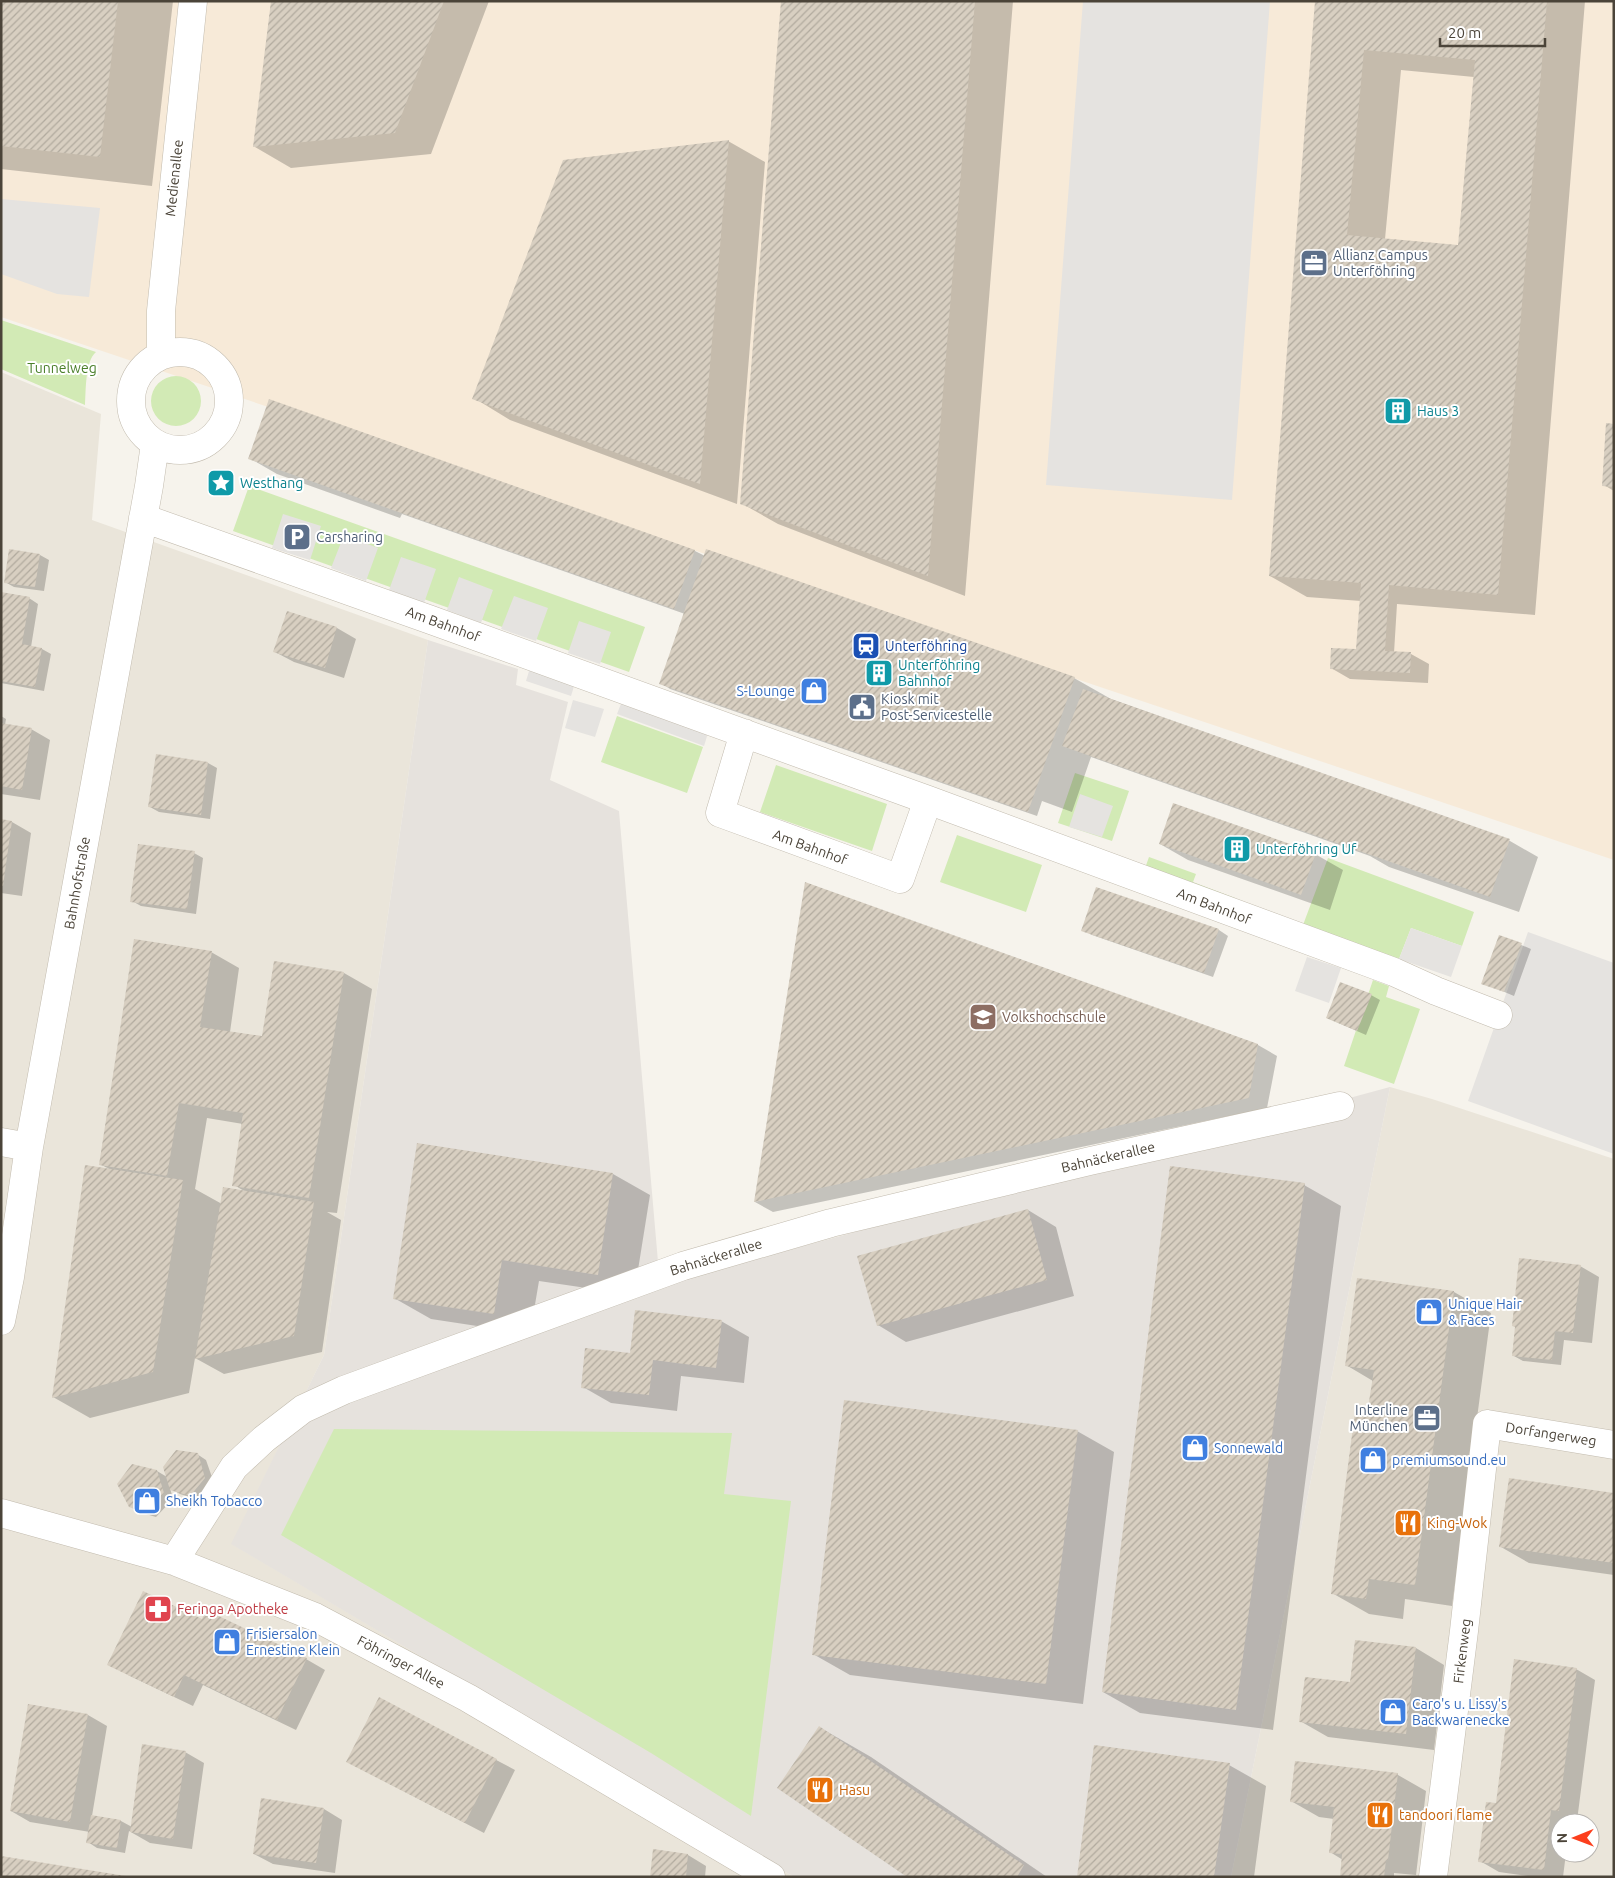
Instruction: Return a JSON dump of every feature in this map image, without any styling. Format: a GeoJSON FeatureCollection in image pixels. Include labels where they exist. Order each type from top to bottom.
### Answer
{"type":"FeatureCollection","features":[{"type":"Feature","properties":{"kind":"street","name":"Medienallee"},"geometry":{"type":"LineString","coordinates":[[161,354],[161,311],[192,1]]}},
{"type":"Feature","properties":{"kind":"street"},"geometry":{"type":"LineString","coordinates":[[178,351],[194,354],[209,361],[221,373],[228,388],[229,405],[225,421],[216,435],[203,445],[187,451],[170,450],[155,444],[143,435],[134,422],[130,408],[130,393],[136,378],[142,369],[161,354],[178,351]]}},
{"type":"Feature","properties":{"kind":"street","name":"Bahnhofstraße"},"geometry":{"type":"LineString","coordinates":[[1,1321],[10,1277],[29,1147],[155,444]]}},
{"type":"Feature","properties":{"kind":"street","name":"Am Bahnhof"},"geometry":{"type":"LineString","coordinates":[[143,518],[928,800],[1385,969],[1498,1015]]}},
{"type":"Feature","properties":{"kind":"street","name":"Am Bahnhof"},"geometry":{"type":"LineString","coordinates":[[744,733],[720,813],[805,845],[900,879],[928,800]]}},
{"type":"Feature","properties":{"kind":"street","name":"Bahnäckerallee"},"geometry":{"type":"LineString","coordinates":[[174,1561],[234,1467],[264,1439],[303,1409],[344,1390],[683,1266],[822,1225],[1090,1161],[1340,1106]]}},
{"type":"Feature","properties":{"kind":"street"},"geometry":{"type":"LineString","coordinates":[[1,1142],[29,1147]]}},
{"type":"Feature","properties":{"kind":"street","name":"Dorfangerweg"},"geometry":{"type":"LineString","coordinates":[[1487,1424],[1614,1445]]}},
{"type":"Feature","properties":{"kind":"street","name":"Firkenweg"},"geometry":{"type":"LineString","coordinates":[[1433,1877],[1464,1632],[1487,1424]]}},
{"type":"Feature","properties":{"kind":"street","name":"Föhringer Allee"},"geometry":{"type":"LineString","coordinates":[[1,1513],[174,1561],[316,1617],[468,1698],[771,1877]]}},
{"type":"Feature","properties":{"kind":"shaded area"},"geometry":{"type":"Polygon","coordinates":[[[1,1],[1614,1],[1614,860],[1,317],[1,1]]]}},
{"type":"Feature","properties":{"kind":"shaded area"},"geometry":{"type":"Polygon","coordinates":[[[1083,1],[1270,1],[1232,500],[1046,485],[1083,1]]]}},
{"type":"Feature","properties":{"kind":"shaded area"},"geometry":{"type":"Polygon","coordinates":[[[1,199],[100,208],[89,297],[57,294],[1,274],[1,199]]]}},
{"type":"Feature","properties":{"kind":"shaded area"},"geometry":{"type":"Polygon","coordinates":[[[1,372],[101,414],[92,520],[428,640],[324,1355],[232,1544],[794,1877],[1,1877],[1,372]]]}},
{"type":"Feature","properties":{"kind":"shaded area","name":"Carsharing"},"geometry":{"type":"Polygon","coordinates":[[[283,514],[321,526],[310,560],[272,548],[283,514]]]}},
{"type":"Feature","properties":{"kind":"shaded area"},"geometry":{"type":"Polygon","coordinates":[[[344,535],[378,548],[366,581],[331,568],[344,535]]]}},
{"type":"Feature","properties":{"kind":"shaded area"},"geometry":{"type":"Polygon","coordinates":[[[401,557],[436,569],[424,603],[389,590],[401,557]]]}},
{"type":"Feature","properties":{"kind":"shaded area"},"geometry":{"type":"Polygon","coordinates":[[[459,577],[493,590],[481,623],[447,610],[459,577]]]}},
{"type":"Feature","properties":{"kind":"shaded area"},"geometry":{"type":"Polygon","coordinates":[[[514,596],[548,608],[536,641],[501,629],[514,596]]]}},
{"type":"Feature","properties":{"kind":"shaded area"},"geometry":{"type":"Polygon","coordinates":[[[579,621],[611,632],[600,664],[568,653],[579,621]]]}},
{"type":"Feature","properties":{"kind":"shaded area"},"geometry":{"type":"Polygon","coordinates":[[[428,640],[518,669],[516,685],[568,702],[550,780],[619,811],[660,1285],[1390,1087],[1231,1877],[794,1877],[231,1544],[324,1355],[428,640]]]}},
{"type":"Feature","properties":{"kind":"shaded area"},"geometry":{"type":"Polygon","coordinates":[[[530,668],[575,683],[571,696],[526,681],[530,668]]]}},
{"type":"Feature","properties":{"kind":"shaded area"},"geometry":{"type":"Polygon","coordinates":[[[573,700],[604,709],[595,737],[565,728],[573,700]]]}},
{"type":"Feature","properties":{"kind":"shaded area"},"geometry":{"type":"Polygon","coordinates":[[[622,701],[708,733],[704,746],[617,714],[622,701]]]}},
{"type":"Feature","properties":{"kind":"shaded area"},"geometry":{"type":"Polygon","coordinates":[[[1080,794],[1113,806],[1102,837],[1069,827],[1080,794]]]}},
{"type":"Feature","properties":{"kind":"shaded area"},"geometry":{"type":"Polygon","coordinates":[[[1411,928],[1462,946],[1451,977],[1399,959],[1411,928]]]}},
{"type":"Feature","properties":{"kind":"shaded area"},"geometry":{"type":"Polygon","coordinates":[[[1528,932],[1614,963],[1614,1154],[1468,1101],[1528,932]]]}},
{"type":"Feature","properties":{"kind":"shaded area"},"geometry":{"type":"Polygon","coordinates":[[[1307,957],[1341,968],[1329,1003],[1295,991],[1307,957]]]}},
{"type":"Feature","properties":{"kind":"shaded area"},"geometry":{"type":"Polygon","coordinates":[[[1390,1087],[1614,1159],[1614,1877],[1231,1877],[1390,1087]]]}},
{"type":"Feature","properties":{"kind":"green space","name":"Tunnelweg"},"geometry":{"type":"Polygon","coordinates":[[[1,320],[96,352],[92,356],[88,369],[85,405],[1,369],[1,320]]]}},
{"type":"Feature","properties":{"kind":"green space"},"geometry":{"type":"Polygon","coordinates":[[[171,376],[181,376],[194,383],[201,396],[201,406],[194,419],[181,426],[171,426],[162,422],[155,415],[151,406],[151,396],[155,387],[162,380],[171,376]]]}},
{"type":"Feature","properties":{"kind":"green space"},"geometry":{"type":"Polygon","coordinates":[[[249,486],[645,627],[629,672],[233,531],[249,486]]]}},
{"type":"Feature","properties":{"kind":"green space"},"geometry":{"type":"Polygon","coordinates":[[[617,716],[703,747],[687,793],[601,762],[617,716]]]}},
{"type":"Feature","properties":{"kind":"green space"},"geometry":{"type":"Polygon","coordinates":[[[776,765],[887,804],[872,851],[760,812],[776,765]]]}},
{"type":"Feature","properties":{"kind":"green space"},"geometry":{"type":"Polygon","coordinates":[[[1075,773],[1129,791],[1112,841],[1058,823],[1075,773]]]}},
{"type":"Feature","properties":{"kind":"green space"},"geometry":{"type":"Polygon","coordinates":[[[957,835],[1042,865],[1026,912],[940,882],[957,835]]]}},
{"type":"Feature","properties":{"kind":"green space"},"geometry":{"type":"Polygon","coordinates":[[[1149,857],[1196,874],[1193,882],[1235,898],[1234,903],[1144,871],[1149,857]]]}},
{"type":"Feature","properties":{"kind":"green space"},"geometry":{"type":"Polygon","coordinates":[[[1328,858],[1474,912],[1462,946],[1411,928],[1399,959],[1303,925],[1328,858]]]}},
{"type":"Feature","properties":{"kind":"green space"},"geometry":{"type":"Polygon","coordinates":[[[1373,980],[1389,986],[1386,997],[1420,1009],[1394,1084],[1344,1066],[1373,980]]]}},
{"type":"Feature","properties":{"kind":"green space"},"geometry":{"type":"Polygon","coordinates":[[[334,1429],[732,1433],[724,1494],[791,1501],[751,1816],[651,1753],[281,1535],[334,1429]]]}},
{"type":"Feature","properties":{"kind":"building"},"geometry":{"type":"Polygon","coordinates":[[[1,1],[118,1],[100,157],[1,146],[1,1]]]}},
{"type":"Feature","properties":{"kind":"building"},"geometry":{"type":"Polygon","coordinates":[[[271,1],[444,1],[395,133],[253,147],[271,1]]]}},
{"type":"Feature","properties":{"kind":"building"},"geometry":{"type":"Polygon","coordinates":[[[781,1],[975,1],[928,576],[740,504],[781,1]]]}},
{"type":"Feature","properties":{"kind":"building","name":"Haus 3"},"geometry":{"type":"Polygon","coordinates":[[[1315,1],[1547,1],[1498,595],[1389,585],[1385,651],[1411,652],[1410,673],[1330,669],[1331,648],[1356,649],[1361,583],[1269,576],[1315,1]],[[1364,50],[1347,235],[1458,245],[1475,60],[1364,50]]]}},
{"type":"Feature","properties":{"kind":"building"},"geometry":{"type":"Polygon","coordinates":[[[729,140],[700,484],[472,399],[563,160],[729,140]]]}},
{"type":"Feature","properties":{"kind":"building"},"geometry":{"type":"Polygon","coordinates":[[[269,399],[695,550],[674,609],[248,459],[269,399]]]}},
{"type":"Feature","properties":{"kind":"building"},"geometry":{"type":"Polygon","coordinates":[[[1606,423],[1614,424],[1614,487],[1602,486],[1606,423]]]}},
{"type":"Feature","properties":{"kind":"building"},"geometry":{"type":"Polygon","coordinates":[[[9,549],[40,554],[35,587],[4,583],[9,549]]]}},
{"type":"Feature","properties":{"kind":"building","name":"Unterföhring Bahnhof"},"geometry":{"type":"Polygon","coordinates":[[[706,549],[1075,677],[1028,812],[659,684],[706,549]]]}},
{"type":"Feature","properties":{"kind":"building"},"geometry":{"type":"Polygon","coordinates":[[[1,592],[30,597],[22,644],[42,648],[35,687],[1,681],[1,592]]]}},
{"type":"Feature","properties":{"kind":"building"},"geometry":{"type":"Polygon","coordinates":[[[287,611],[337,627],[325,668],[273,652],[287,611]]]}},
{"type":"Feature","properties":{"kind":"building"},"geometry":{"type":"Polygon","coordinates":[[[1083,689],[1510,839],[1490,897],[1062,746],[1083,689]]]}},
{"type":"Feature","properties":{"kind":"building"},"geometry":{"type":"Polygon","coordinates":[[[1,723],[32,728],[22,790],[1,786],[1,723]]]}},
{"type":"Feature","properties":{"kind":"building"},"geometry":{"type":"Polygon","coordinates":[[[156,754],[208,762],[201,815],[148,807],[156,754]]]}},
{"type":"Feature","properties":{"kind":"building","name":"Unterföhring Uf"},"geometry":{"type":"Polygon","coordinates":[[[1173,803],[1316,853],[1301,895],[1159,844],[1173,803]]]}},
{"type":"Feature","properties":{"kind":"building"},"geometry":{"type":"Polygon","coordinates":[[[1,819],[12,821],[3,886],[1,886],[1,819]]]}},
{"type":"Feature","properties":{"kind":"building"},"geometry":{"type":"Polygon","coordinates":[[[138,844],[195,851],[187,909],[130,902],[138,844]]]}},
{"type":"Feature","properties":{"kind":"building","name":"Volkshochschule"},"geometry":{"type":"Polygon","coordinates":[[[805,882],[1258,1044],[1249,1098],[754,1202],[805,882]]]}},
{"type":"Feature","properties":{"kind":"building"},"geometry":{"type":"Polygon","coordinates":[[[1096,887],[1219,929],[1204,973],[1081,931],[1096,887]]]}},
{"type":"Feature","properties":{"kind":"building"},"geometry":{"type":"Polygon","coordinates":[[[1499,935],[1522,943],[1504,992],[1481,984],[1499,935]]]}},
{"type":"Feature","properties":{"kind":"building"},"geometry":{"type":"Polygon","coordinates":[[[134,939],[212,951],[200,1027],[262,1036],[274,961],[344,972],[309,1198],[232,1186],[243,1113],[179,1103],[167,1176],[99,1165],[134,939]]]}},
{"type":"Feature","properties":{"kind":"building"},"geometry":{"type":"Polygon","coordinates":[[[1340,982],[1372,994],[1357,1031],[1326,1018],[1340,982]]]}},
{"type":"Feature","properties":{"kind":"building"},"geometry":{"type":"Polygon","coordinates":[[[417,1143],[613,1173],[598,1275],[502,1260],[494,1314],[393,1299],[417,1143]]]}},
{"type":"Feature","properties":{"kind":"building"},"geometry":{"type":"Polygon","coordinates":[[[85,1165],[183,1180],[153,1372],[52,1398],[85,1165]]]}},
{"type":"Feature","properties":{"kind":"building"},"geometry":{"type":"Polygon","coordinates":[[[1170,1166],[1305,1183],[1236,1710],[1102,1692],[1170,1166]]]}},
{"type":"Feature","properties":{"kind":"building"},"geometry":{"type":"Polygon","coordinates":[[[223,1187],[314,1202],[294,1336],[195,1359],[223,1187]]]}},
{"type":"Feature","properties":{"kind":"building"},"geometry":{"type":"Polygon","coordinates":[[[1028,1209],[1047,1280],[877,1326],[857,1256],[1028,1209]]]}},
{"type":"Feature","properties":{"kind":"building"},"geometry":{"type":"Polygon","coordinates":[[[1519,1258],[1581,1265],[1573,1333],[1555,1331],[1552,1360],[1512,1356],[1515,1327],[1512,1326],[1519,1258]]]}},
{"type":"Feature","properties":{"kind":"building"},"geometry":{"type":"Polygon","coordinates":[[[1357,1278],[1454,1291],[1415,1585],[1369,1579],[1366,1599],[1331,1594],[1355,1412],[1367,1414],[1374,1370],[1345,1366],[1357,1278]]]}},
{"type":"Feature","properties":{"kind":"building"},"geometry":{"type":"Polygon","coordinates":[[[635,1310],[722,1320],[716,1368],[653,1360],[649,1395],[581,1388],[585,1348],[630,1353],[635,1310]]]}},
{"type":"Feature","properties":{"kind":"building"},"geometry":{"type":"Polygon","coordinates":[[[844,1400],[1078,1430],[1046,1684],[812,1655],[844,1400]]]}},
{"type":"Feature","properties":{"kind":"building"},"geometry":{"type":"Polygon","coordinates":[[[176,1450],[198,1453],[205,1478],[190,1496],[170,1490],[163,1467],[176,1450]]]}},
{"type":"Feature","properties":{"kind":"building"},"geometry":{"type":"Polygon","coordinates":[[[132,1464],[157,1470],[164,1493],[146,1513],[129,1507],[117,1484],[132,1464]]]}},
{"type":"Feature","properties":{"kind":"building"},"geometry":{"type":"Polygon","coordinates":[[[1509,1478],[1614,1493],[1614,1563],[1499,1547],[1509,1478]]]}},
{"type":"Feature","properties":{"kind":"building"},"geometry":{"type":"Polygon","coordinates":[[[143,1591],[202,1619],[206,1610],[307,1658],[277,1720],[184,1675],[174,1697],[107,1665],[143,1591]]]}},
{"type":"Feature","properties":{"kind":"building"},"geometry":{"type":"Polygon","coordinates":[[[1355,1640],[1416,1647],[1406,1734],[1299,1722],[1305,1677],[1350,1682],[1355,1640]]]}},
{"type":"Feature","properties":{"kind":"building"},"geometry":{"type":"Polygon","coordinates":[[[1514,1659],[1577,1668],[1559,1811],[1551,1810],[1550,1813],[1544,1870],[1478,1862],[1486,1802],[1496,1803],[1514,1659]]]}},
{"type":"Feature","properties":{"kind":"building"},"geometry":{"type":"Polygon","coordinates":[[[379,1697],[497,1759],[465,1823],[346,1762],[379,1697]]]}},
{"type":"Feature","properties":{"kind":"building"},"geometry":{"type":"Polygon","coordinates":[[[28,1704],[88,1714],[70,1822],[10,1811],[28,1704]]]}},
{"type":"Feature","properties":{"kind":"building"},"geometry":{"type":"Polygon","coordinates":[[[819,1726],[1024,1865],[1017,1877],[907,1877],[777,1788],[819,1726]]]}},
{"type":"Feature","properties":{"kind":"building"},"geometry":{"type":"Polygon","coordinates":[[[142,1744],[186,1751],[173,1839],[130,1832],[142,1744]]]}},
{"type":"Feature","properties":{"kind":"building"},"geometry":{"type":"Polygon","coordinates":[[[1094,1745],[1230,1763],[1214,1877],[1077,1877],[1094,1745]]]}},
{"type":"Feature","properties":{"kind":"building"},"geometry":{"type":"Polygon","coordinates":[[[1295,1761],[1398,1773],[1388,1860],[1386,1860],[1384,1877],[1340,1877],[1342,1854],[1329,1853],[1334,1807],[1290,1802],[1295,1761]]]}},
{"type":"Feature","properties":{"kind":"building"},"geometry":{"type":"Polygon","coordinates":[[[261,1798],[324,1808],[316,1863],[253,1854],[261,1798]]]}},
{"type":"Feature","properties":{"kind":"building"},"geometry":{"type":"Polygon","coordinates":[[[91,1815],[121,1820],[117,1848],[86,1843],[91,1815]]]}},
{"type":"Feature","properties":{"kind":"building"},"geometry":{"type":"Polygon","coordinates":[[[653,1849],[688,1854],[686,1877],[650,1877],[653,1849]]]}},
{"type":"Feature","properties":{"kind":"building"},"geometry":{"type":"Polygon","coordinates":[[[1,1856],[126,1876],[126,1877],[1,1877],[1,1856]]]}},
{"type":"Feature","properties":{"kind":"place","name":"Allianz Campus Unterföhring"},"geometry":{"type":"Point","coordinates":[1314,263]}},
{"type":"Feature","properties":{"kind":"place","name":"Haus 3"},"geometry":{"type":"Point","coordinates":[1398,411]}},
{"type":"Feature","properties":{"kind":"place","name":"Westhang"},"geometry":{"type":"Point","coordinates":[221,483]}},
{"type":"Feature","properties":{"kind":"place","name":"Carsharing"},"geometry":{"type":"Point","coordinates":[297,537]}},
{"type":"Feature","properties":{"kind":"place","name":"Unterföhring"},"geometry":{"type":"Point","coordinates":[866,646]}},
{"type":"Feature","properties":{"kind":"place","name":"Unterföhring Bahnhof"},"geometry":{"type":"Point","coordinates":[879,673]}},
{"type":"Feature","properties":{"kind":"place","name":"S-Lounge"},"geometry":{"type":"Point","coordinates":[814,691]}},
{"type":"Feature","properties":{"kind":"place","name":"Kiosk mit Post-Servicestelle"},"geometry":{"type":"Point","coordinates":[862,707]}},
{"type":"Feature","properties":{"kind":"place","name":"Unterföhring Uf"},"geometry":{"type":"Point","coordinates":[1237,849]}},
{"type":"Feature","properties":{"kind":"place","name":"Volkshochschule"},"geometry":{"type":"Point","coordinates":[983,1017]}},
{"type":"Feature","properties":{"kind":"place","name":"Unique Hair & Faces"},"geometry":{"type":"Point","coordinates":[1429,1312]}},
{"type":"Feature","properties":{"kind":"place","name":"Interline München"},"geometry":{"type":"Point","coordinates":[1427,1418]}},
{"type":"Feature","properties":{"kind":"place","name":"Sonnewald"},"geometry":{"type":"Point","coordinates":[1195,1448]}},
{"type":"Feature","properties":{"kind":"place","name":"premiumsound.eu"},"geometry":{"type":"Point","coordinates":[1373,1460]}},
{"type":"Feature","properties":{"kind":"place","name":"Sheikh Tobacco"},"geometry":{"type":"Point","coordinates":[147,1501]}},
{"type":"Feature","properties":{"kind":"place","name":"King-Wok"},"geometry":{"type":"Point","coordinates":[1408,1523]}},
{"type":"Feature","properties":{"kind":"place","name":"Feringa Apotheke"},"geometry":{"type":"Point","coordinates":[158,1609]}},
{"type":"Feature","properties":{"kind":"place","name":"Frisiersalon Ernestine Klein"},"geometry":{"type":"Point","coordinates":[227,1642]}},
{"type":"Feature","properties":{"kind":"place","name":"Caro's u. Lissy's Backwarenecke"},"geometry":{"type":"Point","coordinates":[1393,1712]}},
{"type":"Feature","properties":{"kind":"place","name":"Hasu"},"geometry":{"type":"Point","coordinates":[820,1790]}},
{"type":"Feature","properties":{"kind":"place","name":"tandoori flame"},"geometry":{"type":"Point","coordinates":[1380,1815]}}]}
